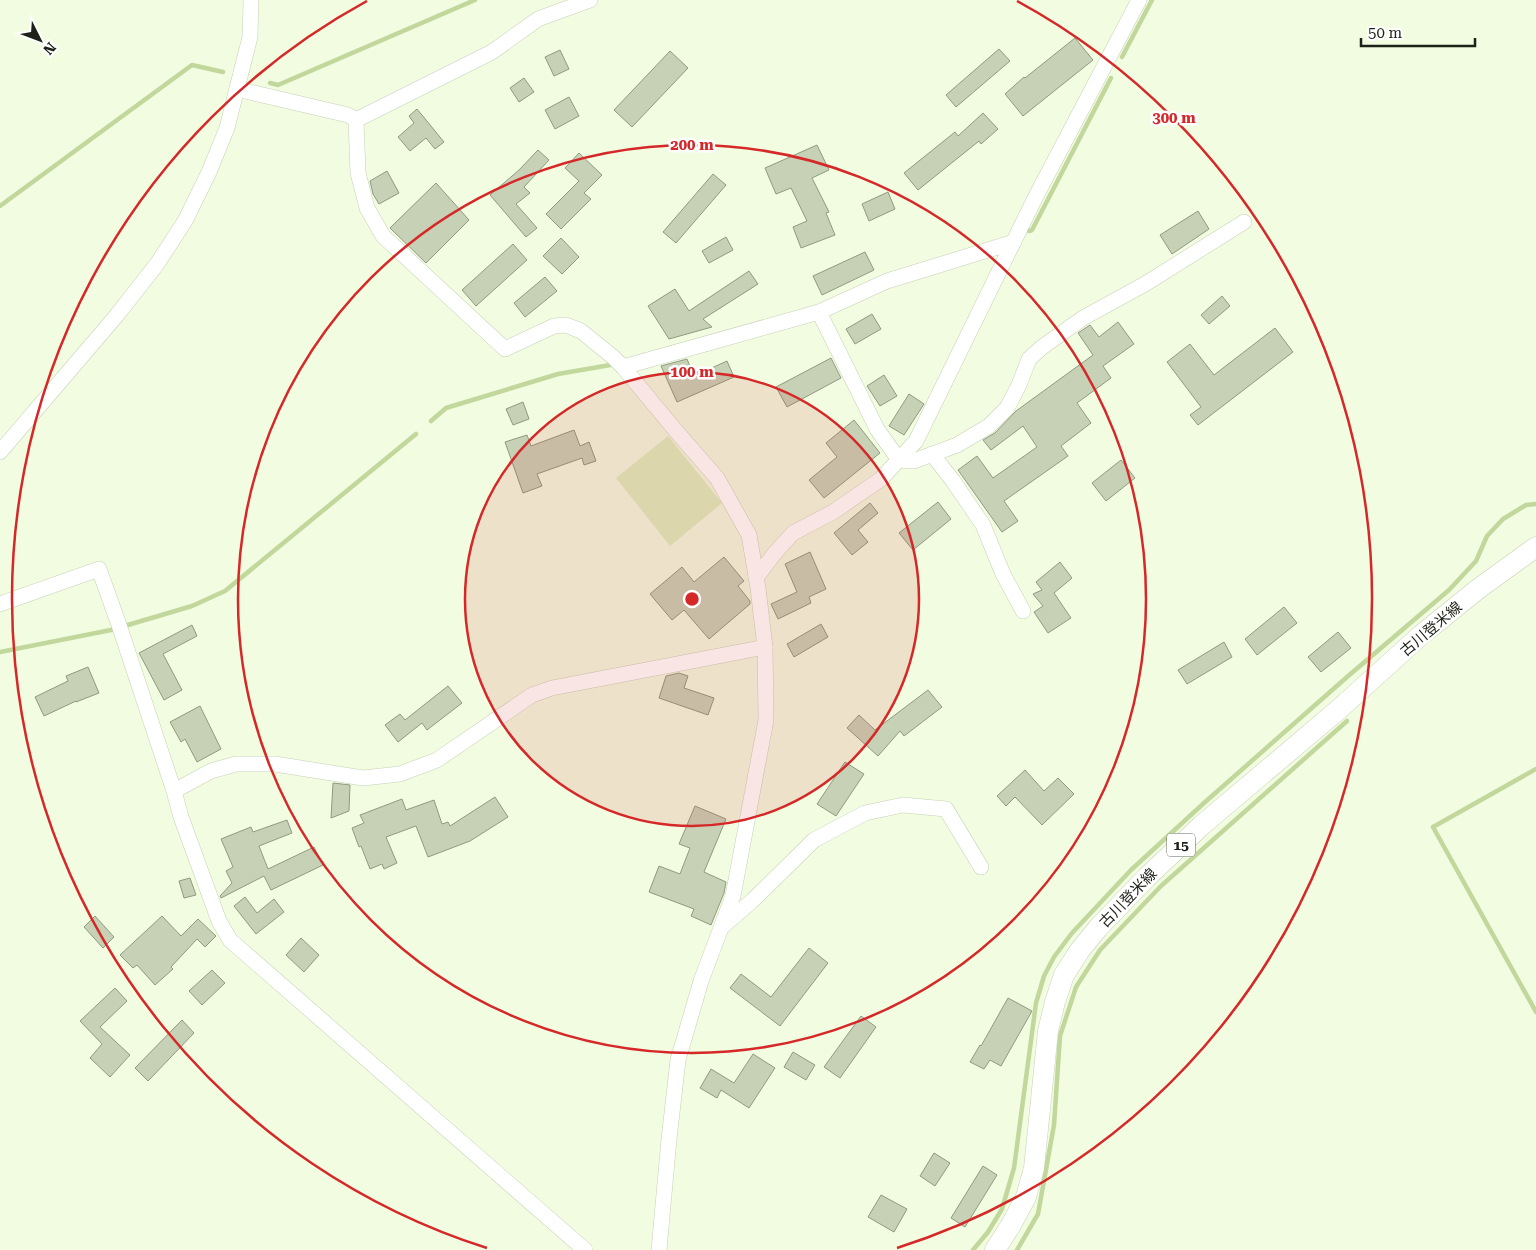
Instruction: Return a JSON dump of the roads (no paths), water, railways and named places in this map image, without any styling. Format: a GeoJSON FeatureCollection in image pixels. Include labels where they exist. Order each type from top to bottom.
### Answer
{"type":"FeatureCollection","features":[{"type":"Feature","properties":{"kind":"main road","name":"古川登米線"},"geometry":{"type":"LineString","coordinates":[[995,1250],[1026,1197],[1034,1168],[1048,1031],[1064,975],[1080,950],[1098,928],[1147,877],[1202,825],[1338,710],[1421,635],[1478,589],[1536,547]]}},
{"type":"Feature","properties":{"kind":"street"},"geometry":{"type":"LineString","coordinates":[[0,452],[157,264],[185,222],[209,172],[227,128],[250,37],[251,0]]}},
{"type":"Feature","properties":{"kind":"street"},"geometry":{"type":"LineString","coordinates":[[356,120],[492,52],[538,20],[590,0]]}},
{"type":"Feature","properties":{"kind":"street"},"geometry":{"type":"LineString","coordinates":[[756,578],[793,533],[833,512],[881,479],[916,441],[1035,198],[1139,0]]}},
{"type":"Feature","properties":{"kind":"street"},"geometry":{"type":"LineString","coordinates":[[237,89],[348,115],[356,120]]}},
{"type":"Feature","properties":{"kind":"street"},"geometry":{"type":"LineString","coordinates":[[356,120],[358,173],[367,208],[383,236],[506,349],[554,326],[566,325],[581,331],[618,362],[717,478],[750,535],[765,647],[766,720],[734,896],[701,981],[678,1060],[669,1139],[660,1250]]}},
{"type":"Feature","properties":{"kind":"street"},"geometry":{"type":"LineString","coordinates":[[819,312],[876,429],[899,460],[914,462],[957,445],[989,426],[1007,408],[1029,359],[1082,318],[1145,284],[1244,222]]}},
{"type":"Feature","properties":{"kind":"street"},"geometry":{"type":"LineString","coordinates":[[618,362],[819,312],[887,281],[1014,242]]}},
{"type":"Feature","properties":{"kind":"street"},"geometry":{"type":"LineString","coordinates":[[932,454],[983,525],[1003,574],[1023,611]]}},
{"type":"Feature","properties":{"kind":"street"},"geometry":{"type":"LineString","coordinates":[[0,604],[99,569],[181,816],[219,921],[230,940],[585,1250]]}},
{"type":"Feature","properties":{"kind":"street"},"geometry":{"type":"LineString","coordinates":[[174,791],[211,771],[236,764],[275,764],[363,778],[400,774],[437,760],[532,695],[552,688],[765,647]]}},
{"type":"Feature","properties":{"kind":"street"},"geometry":{"type":"LineString","coordinates":[[722,927],[752,901],[814,840],[865,813],[903,805],[946,809],[981,867]]}},
{"type":"Feature","properties":{"kind":"waterway"},"geometry":{"type":"LineString","coordinates":[[270,83],[278,85],[475,0]]}},
{"type":"Feature","properties":{"kind":"waterway"},"geometry":{"type":"LineString","coordinates":[[1122,57],[1152,0]]}},
{"type":"Feature","properties":{"kind":"waterway"},"geometry":{"type":"LineString","coordinates":[[0,206],[192,65],[223,72]]}},
{"type":"Feature","properties":{"kind":"waterway"},"geometry":{"type":"LineString","coordinates":[[1029,231],[1032,230],[1111,78]]}},
{"type":"Feature","properties":{"kind":"waterway"},"geometry":{"type":"LineString","coordinates":[[431,421],[446,408],[558,374],[616,364]]}},
{"type":"Feature","properties":{"kind":"waterway"},"geometry":{"type":"LineString","coordinates":[[0,652],[111,630],[192,606],[225,591],[416,434]]}},
{"type":"Feature","properties":{"kind":"waterway"},"geometry":{"type":"LineString","coordinates":[[973,1250],[988,1232],[1002,1209],[1014,1168],[1036,1003],[1044,976],[1054,957],[1072,933],[1131,870],[1204,803],[1449,590],[1476,561],[1487,536],[1503,519],[1526,505],[1536,504]]}},
{"type":"Feature","properties":{"kind":"waterway"},"geometry":{"type":"LineString","coordinates":[[1017,1250],[1038,1214],[1054,1125],[1060,1036],[1076,987],[1100,950],[1161,886],[1347,721]]}},
{"type":"Feature","properties":{"kind":"waterway"},"geometry":{"type":"LineString","coordinates":[[1536,769],[1433,827],[1536,1012]]}}]}
